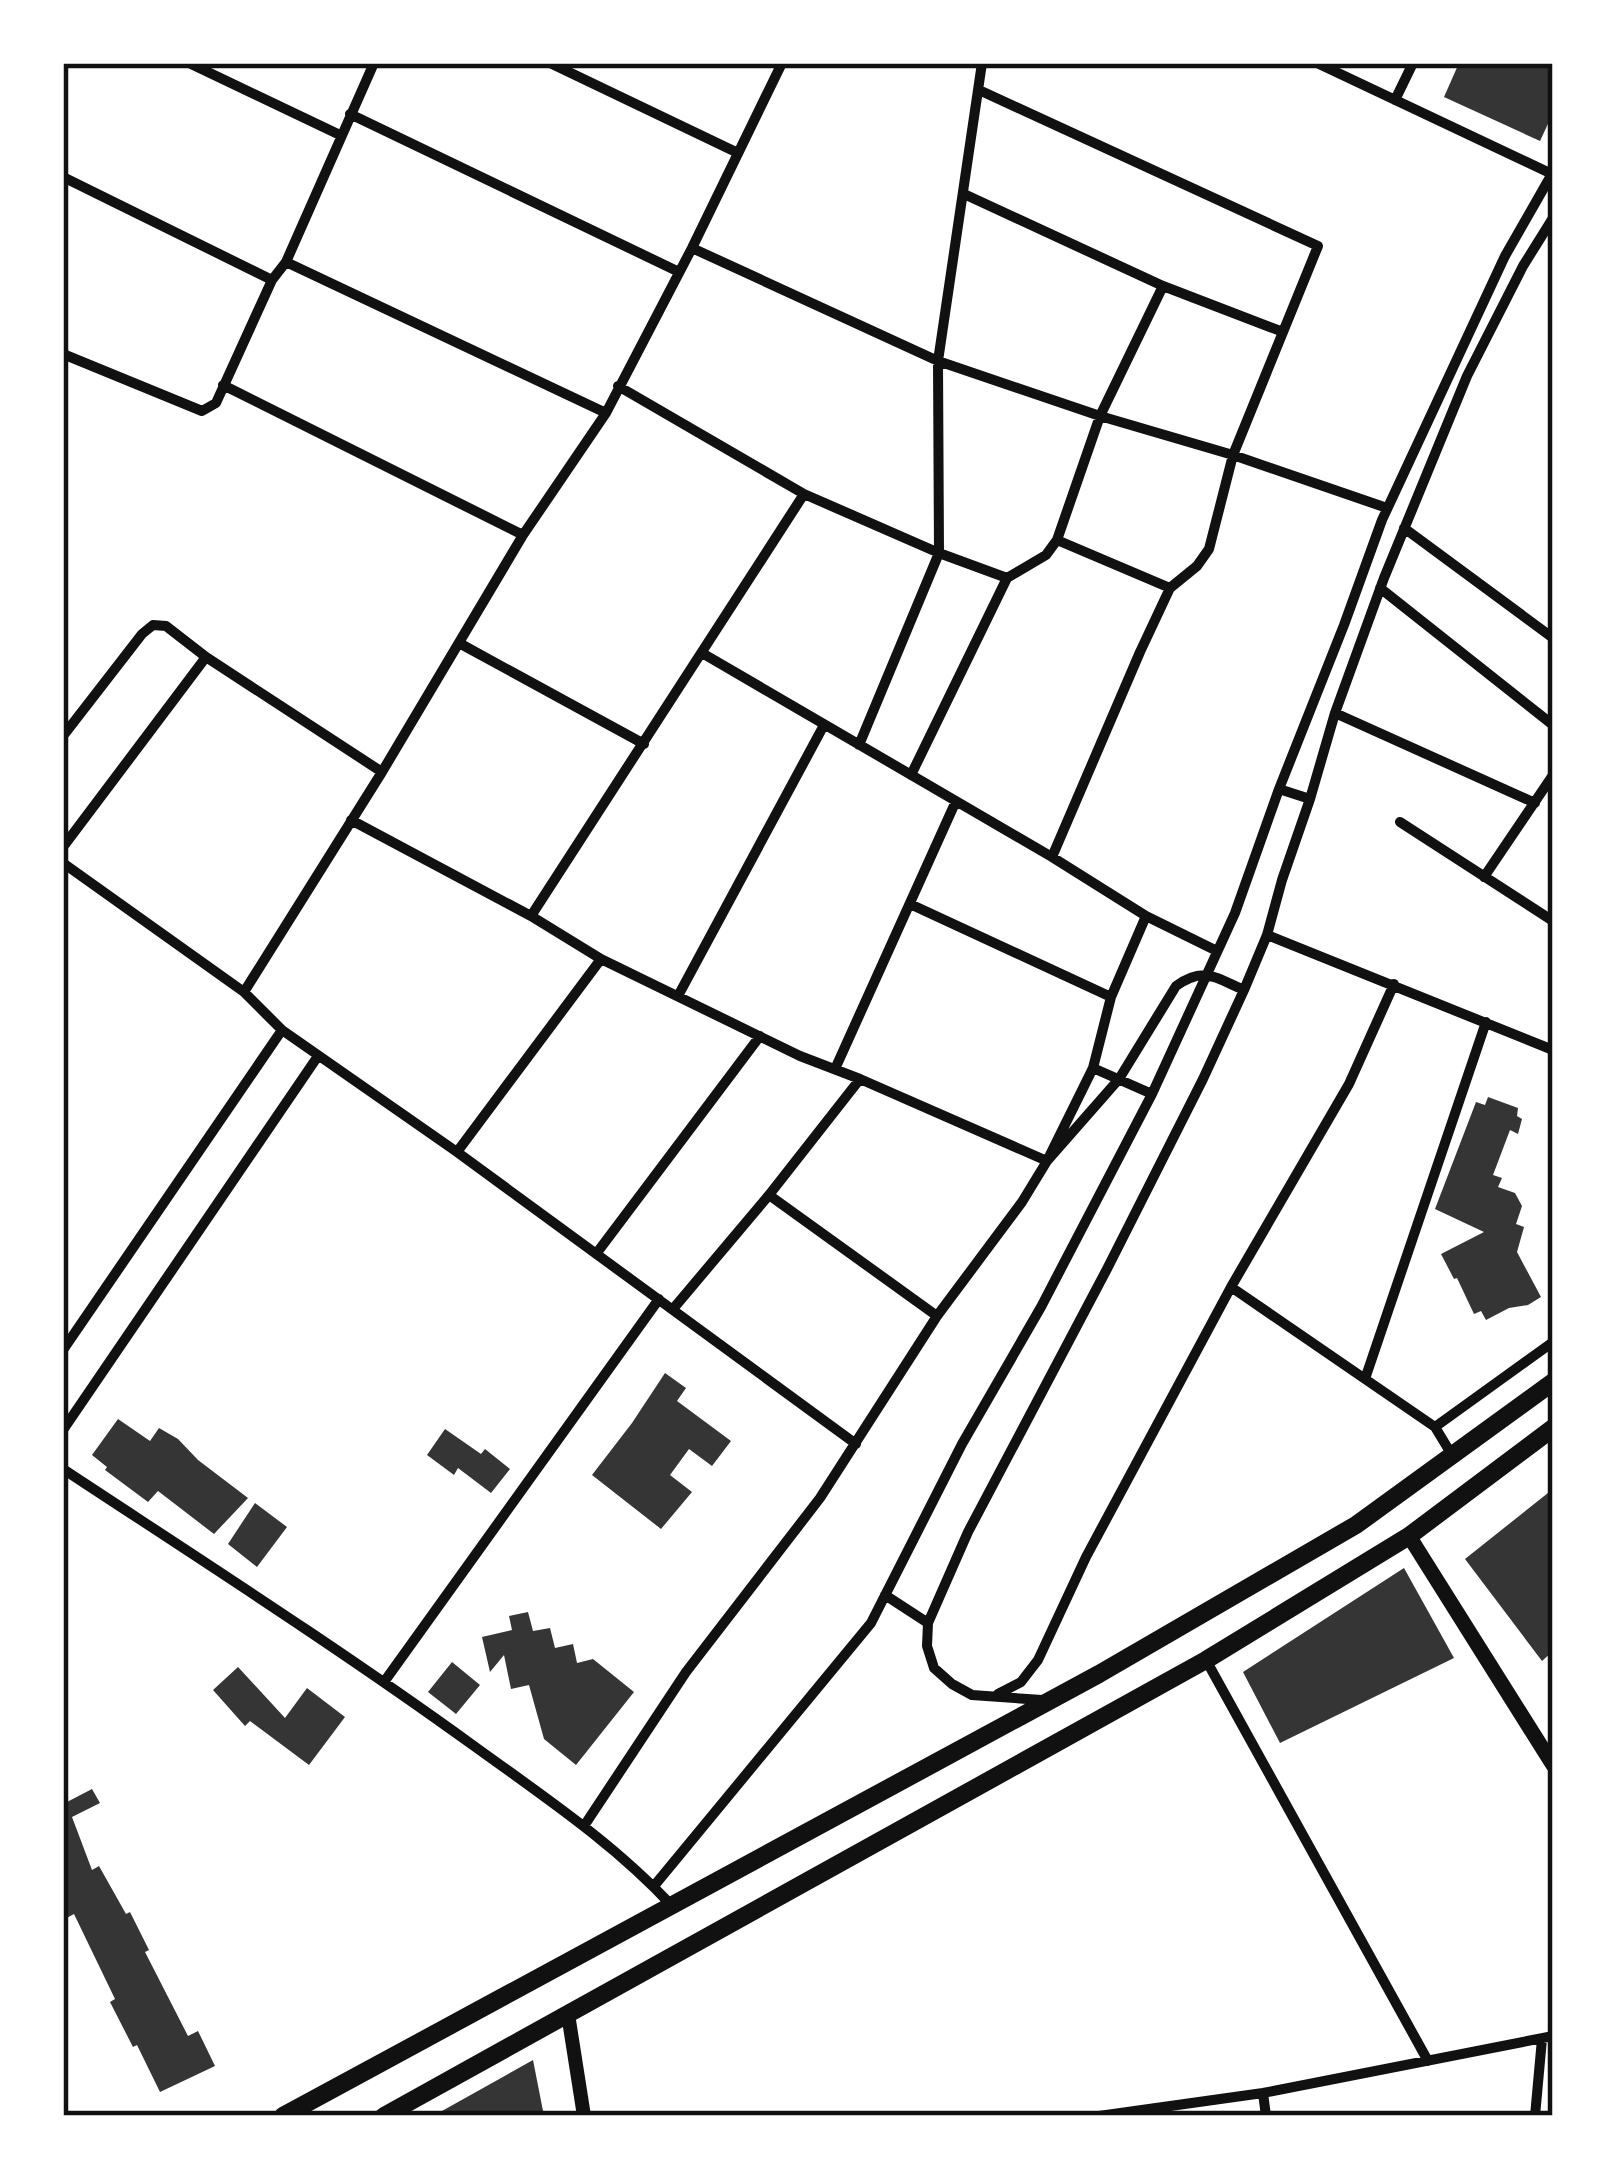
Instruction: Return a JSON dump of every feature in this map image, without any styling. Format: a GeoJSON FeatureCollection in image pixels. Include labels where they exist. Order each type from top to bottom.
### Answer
{"type":"FeatureCollection","features":[{"type":"Feature","properties":{"kind":"highway"},"geometry":{"type":"LineString","coordinates":[[383,2116],[568,2014],[1076,1705],[1099,1674],[1356,1526],[1553,1382]]}},
{"type":"Feature","properties":{"kind":"highway"},"geometry":{"type":"LineString","coordinates":[[284,2116],[674,1907],[1076,1705],[1119,1708],[1409,1536],[1553,1428]]}},
{"type":"Feature","properties":{"kind":"highway"},"geometry":{"type":"LineString","coordinates":[[1099,1674],[1106,1699],[1119,1708]]}},
{"type":"Feature","properties":{"kind":"main road"},"geometry":{"type":"LineString","coordinates":[[1409,1536],[1553,1766]]}},
{"type":"Feature","properties":{"kind":"street"},"geometry":{"type":"LineString","coordinates":[[189,63],[340,135]]}},
{"type":"Feature","properties":{"kind":"street"},"geometry":{"type":"LineString","coordinates":[[65,359],[202,411],[216,403],[272,280],[286,262],[374,63]]}},
{"type":"Feature","properties":{"kind":"street"},"geometry":{"type":"LineString","coordinates":[[550,63],[738,153]]}},
{"type":"Feature","properties":{"kind":"street"},"geometry":{"type":"LineString","coordinates":[[244,992],[523,536],[606,413],[782,63]]}},
{"type":"Feature","properties":{"kind":"street"},"geometry":{"type":"LineString","coordinates":[[859,745],[938,553],[938,361],[982,63]]}},
{"type":"Feature","properties":{"kind":"street"},"geometry":{"type":"LineString","coordinates":[[654,1886],[871,1623],[962,1444],[1041,1307],[1153,1094],[1235,913],[1387,508],[1505,256],[1552,173],[1316,63]]}},
{"type":"Feature","properties":{"kind":"street"},"geometry":{"type":"LineString","coordinates":[[1394,100],[1413,63]]}},
{"type":"Feature","properties":{"kind":"street"},"geometry":{"type":"LineString","coordinates":[[979,89],[1318,246],[1233,454],[1209,549],[1170,588],[1052,856]]}},
{"type":"Feature","properties":{"kind":"street"},"geometry":{"type":"LineString","coordinates":[[350,115],[677,271]]}},
{"type":"Feature","properties":{"kind":"street"},"geometry":{"type":"LineString","coordinates":[[63,177],[272,280]]}},
{"type":"Feature","properties":{"kind":"street"},"geometry":{"type":"LineString","coordinates":[[964,194],[1162,286],[1283,332]]}},
{"type":"Feature","properties":{"kind":"street"},"geometry":{"type":"LineString","coordinates":[[1076,1705],[972,1695],[952,1684],[934,1668],[927,1646],[928,1623],[968,1532],[1044,1392],[1244,990],[1267,935],[1335,713],[1380,588],[1467,376],[1553,218]]}},
{"type":"Feature","properties":{"kind":"street"},"geometry":{"type":"LineString","coordinates":[[692,248],[938,361],[1387,508]]}},
{"type":"Feature","properties":{"kind":"street"},"geometry":{"type":"LineString","coordinates":[[286,262],[606,413]]}},
{"type":"Feature","properties":{"kind":"street"},"geometry":{"type":"LineString","coordinates":[[911,775],[1007,578],[1046,555],[1058,540],[1100,416],[1162,286]]}},
{"type":"Feature","properties":{"kind":"street"},"geometry":{"type":"LineString","coordinates":[[223,385],[523,536]]}},
{"type":"Feature","properties":{"kind":"street"},"geometry":{"type":"LineString","coordinates":[[618,386],[804,494],[1007,578]]}},
{"type":"Feature","properties":{"kind":"street"},"geometry":{"type":"LineString","coordinates":[[531,916],[804,494]]}},
{"type":"Feature","properties":{"kind":"street"},"geometry":{"type":"LineString","coordinates":[[1405,528],[1553,638]]}},
{"type":"Feature","properties":{"kind":"street"},"geometry":{"type":"LineString","coordinates":[[1058,540],[1170,588]]}},
{"type":"Feature","properties":{"kind":"street"},"geometry":{"type":"LineString","coordinates":[[1380,588],[1553,725]]}},
{"type":"Feature","properties":{"kind":"street"},"geometry":{"type":"LineString","coordinates":[[63,736],[142,634],[153,625],[166,626],[382,772]]}},
{"type":"Feature","properties":{"kind":"street"},"geometry":{"type":"LineString","coordinates":[[459,643],[644,744]]}},
{"type":"Feature","properties":{"kind":"street"},"geometry":{"type":"LineString","coordinates":[[702,653],[1052,856],[1146,916],[1217,951]]}},
{"type":"Feature","properties":{"kind":"street"},"geometry":{"type":"LineString","coordinates":[[63,847],[206,657]]}},
{"type":"Feature","properties":{"kind":"street"},"geometry":{"type":"LineString","coordinates":[[1335,713],[1535,802]]}},
{"type":"Feature","properties":{"kind":"street"},"geometry":{"type":"LineString","coordinates":[[678,996],[824,724]]}},
{"type":"Feature","properties":{"kind":"street"},"geometry":{"type":"LineString","coordinates":[[1484,877],[1553,776]]}},
{"type":"Feature","properties":{"kind":"street"},"geometry":{"type":"LineString","coordinates":[[1279,788],[1310,800]]}},
{"type":"Feature","properties":{"kind":"street"},"geometry":{"type":"LineString","coordinates":[[835,1069],[956,801]]}},
{"type":"Feature","properties":{"kind":"street"},"geometry":{"type":"LineString","coordinates":[[351,820],[601,959],[760,1036],[1047,1161]]}},
{"type":"Feature","properties":{"kind":"street"},"geometry":{"type":"LineString","coordinates":[[1400,822],[1553,921]]}},
{"type":"Feature","properties":{"kind":"street"},"geometry":{"type":"LineString","coordinates":[[63,863],[244,992],[282,1030],[856,1444]]}},
{"type":"Feature","properties":{"kind":"street"},"geometry":{"type":"LineString","coordinates":[[910,904],[1111,997]]}},
{"type":"Feature","properties":{"kind":"street"},"geometry":{"type":"LineString","coordinates":[[584,1826],[686,1672],[820,1498],[937,1316],[1022,1202],[1094,1068],[1111,997],[1146,916]]}},
{"type":"Feature","properties":{"kind":"street"},"geometry":{"type":"LineString","coordinates":[[1267,935],[1553,1049]]}},
{"type":"Feature","properties":{"kind":"street"},"geometry":{"type":"LineString","coordinates":[[457,1152],[601,959]]}},
{"type":"Feature","properties":{"kind":"street"},"geometry":{"type":"LineString","coordinates":[[1047,1161],[1119,1079],[1176,986],[1188,977],[1206,974],[1244,990]]}},
{"type":"Feature","properties":{"kind":"street"},"geometry":{"type":"LineString","coordinates":[[995,1696],[1021,1682],[1038,1660],[1086,1557],[1232,1287],[1349,1084],[1394,984]]}},
{"type":"Feature","properties":{"kind":"street"},"geometry":{"type":"LineString","coordinates":[[1365,1379],[1486,1022]]}},
{"type":"Feature","properties":{"kind":"street"},"geometry":{"type":"LineString","coordinates":[[63,1350],[282,1030]]}},
{"type":"Feature","properties":{"kind":"street"},"geometry":{"type":"LineString","coordinates":[[596,1254],[760,1036]]}},
{"type":"Feature","properties":{"kind":"street"},"geometry":{"type":"LineString","coordinates":[[63,1430],[318,1056]]}},
{"type":"Feature","properties":{"kind":"street"},"geometry":{"type":"LineString","coordinates":[[1094,1068],[1153,1094]]}},
{"type":"Feature","properties":{"kind":"street"},"geometry":{"type":"LineString","coordinates":[[673,1310],[860,1079]]}},
{"type":"Feature","properties":{"kind":"street"},"geometry":{"type":"LineString","coordinates":[[769,1195],[937,1316]]}},
{"type":"Feature","properties":{"kind":"street"},"geometry":{"type":"LineString","coordinates":[[1232,1287],[1435,1427],[1452,1455]]}},
{"type":"Feature","properties":{"kind":"street"},"geometry":{"type":"LineString","coordinates":[[384,1682],[659,1299]]}},
{"type":"Feature","properties":{"kind":"street"},"geometry":{"type":"LineString","coordinates":[[1435,1427],[1553,1342]]}},
{"type":"Feature","properties":{"kind":"street"},"geometry":{"type":"LineString","coordinates":[[63,1468],[384,1682],[584,1826],[674,1907]]}},
{"type":"Feature","properties":{"kind":"street"},"geometry":{"type":"LineString","coordinates":[[886,1594],[928,1623]]}},
{"type":"Feature","properties":{"kind":"street"},"geometry":{"type":"LineString","coordinates":[[1206,1660],[1428,2061]]}},
{"type":"Feature","properties":{"kind":"street"},"geometry":{"type":"LineString","coordinates":[[568,2014],[584,2116]]}},
{"type":"Feature","properties":{"kind":"street"},"geometry":{"type":"LineString","coordinates":[[1099,2116],[1263,2093],[1548,2037],[1535,2116]]}},
{"type":"Feature","properties":{"kind":"street"},"geometry":{"type":"LineString","coordinates":[[1263,2093],[1266,2116]]}},
{"type":"Feature","properties":{"kind":"building"},"geometry":{"type":"Polygon","coordinates":[[[1459,63],[1553,63],[1553,113],[1540,141],[1444,97],[1459,63]]]}},
{"type":"Feature","properties":{"kind":"building"},"geometry":{"type":"Polygon","coordinates":[[[1488,1097],[1518,1108],[1517,1116],[1522,1119],[1518,1134],[1510,1130],[1493,1175],[1502,1178],[1498,1187],[1515,1193],[1522,1206],[1516,1224],[1524,1227],[1517,1252],[1541,1297],[1486,1320],[1481,1311],[1474,1314],[1441,1254],[1484,1232],[1435,1209],[1476,1102],[1485,1105],[1488,1097]]]}},
{"type":"Feature","properties":{"kind":"building"},"geometry":{"type":"Polygon","coordinates":[[[665,1373],[686,1388],[677,1401],[731,1441],[712,1466],[689,1449],[670,1475],[692,1492],[661,1529],[592,1475],[665,1373]]]}},
{"type":"Feature","properties":{"kind":"building"},"geometry":{"type":"Polygon","coordinates":[[[118,1419],[150,1441],[159,1428],[178,1439],[248,1498],[214,1534],[158,1491],[148,1502],[92,1455],[118,1419]]]}},
{"type":"Feature","properties":{"kind":"building"},"geometry":{"type":"Polygon","coordinates":[[[445,1429],[481,1454],[485,1449],[510,1469],[491,1493],[458,1468],[454,1475],[427,1455],[445,1429]]]}},
{"type":"Feature","properties":{"kind":"building"},"geometry":{"type":"Polygon","coordinates":[[[1553,1489],[1553,1651],[1542,1661],[1465,1559],[1553,1489]]]}},
{"type":"Feature","properties":{"kind":"building"},"geometry":{"type":"Polygon","coordinates":[[[255,1503],[287,1527],[257,1567],[228,1544],[255,1503]]]}},
{"type":"Feature","properties":{"kind":"building"},"geometry":{"type":"Polygon","coordinates":[[[1404,1568],[1454,1658],[1280,1743],[1243,1672],[1404,1568]]]}},
{"type":"Feature","properties":{"kind":"building"},"geometry":{"type":"Polygon","coordinates":[[[528,1612],[533,1631],[550,1628],[555,1648],[573,1644],[577,1663],[593,1659],[634,1692],[576,1765],[544,1739],[529,1685],[511,1689],[504,1655],[490,1672],[482,1637],[512,1630],[509,1616],[528,1612]]]}},
{"type":"Feature","properties":{"kind":"building"},"geometry":{"type":"Polygon","coordinates":[[[452,1662],[480,1685],[456,1714],[428,1692],[452,1662]]]}},
{"type":"Feature","properties":{"kind":"building"},"geometry":{"type":"Polygon","coordinates":[[[238,1667],[285,1718],[307,1688],[345,1717],[309,1765],[250,1721],[245,1726],[213,1690],[238,1667]]]}},
{"type":"Feature","properties":{"kind":"building"},"geometry":{"type":"Polygon","coordinates":[[[92,1789],[100,1803],[72,1817],[92,1870],[99,1866],[126,1914],[130,1912],[188,2036],[198,2031],[215,2066],[160,2092],[110,2002],[115,1999],[74,1914],[63,1920],[63,1797],[67,1802],[92,1789]]]}},
{"type":"Feature","properties":{"kind":"building"},"geometry":{"type":"Polygon","coordinates":[[[533,2060],[544,2116],[433,2116],[533,2060]]]}}]}
